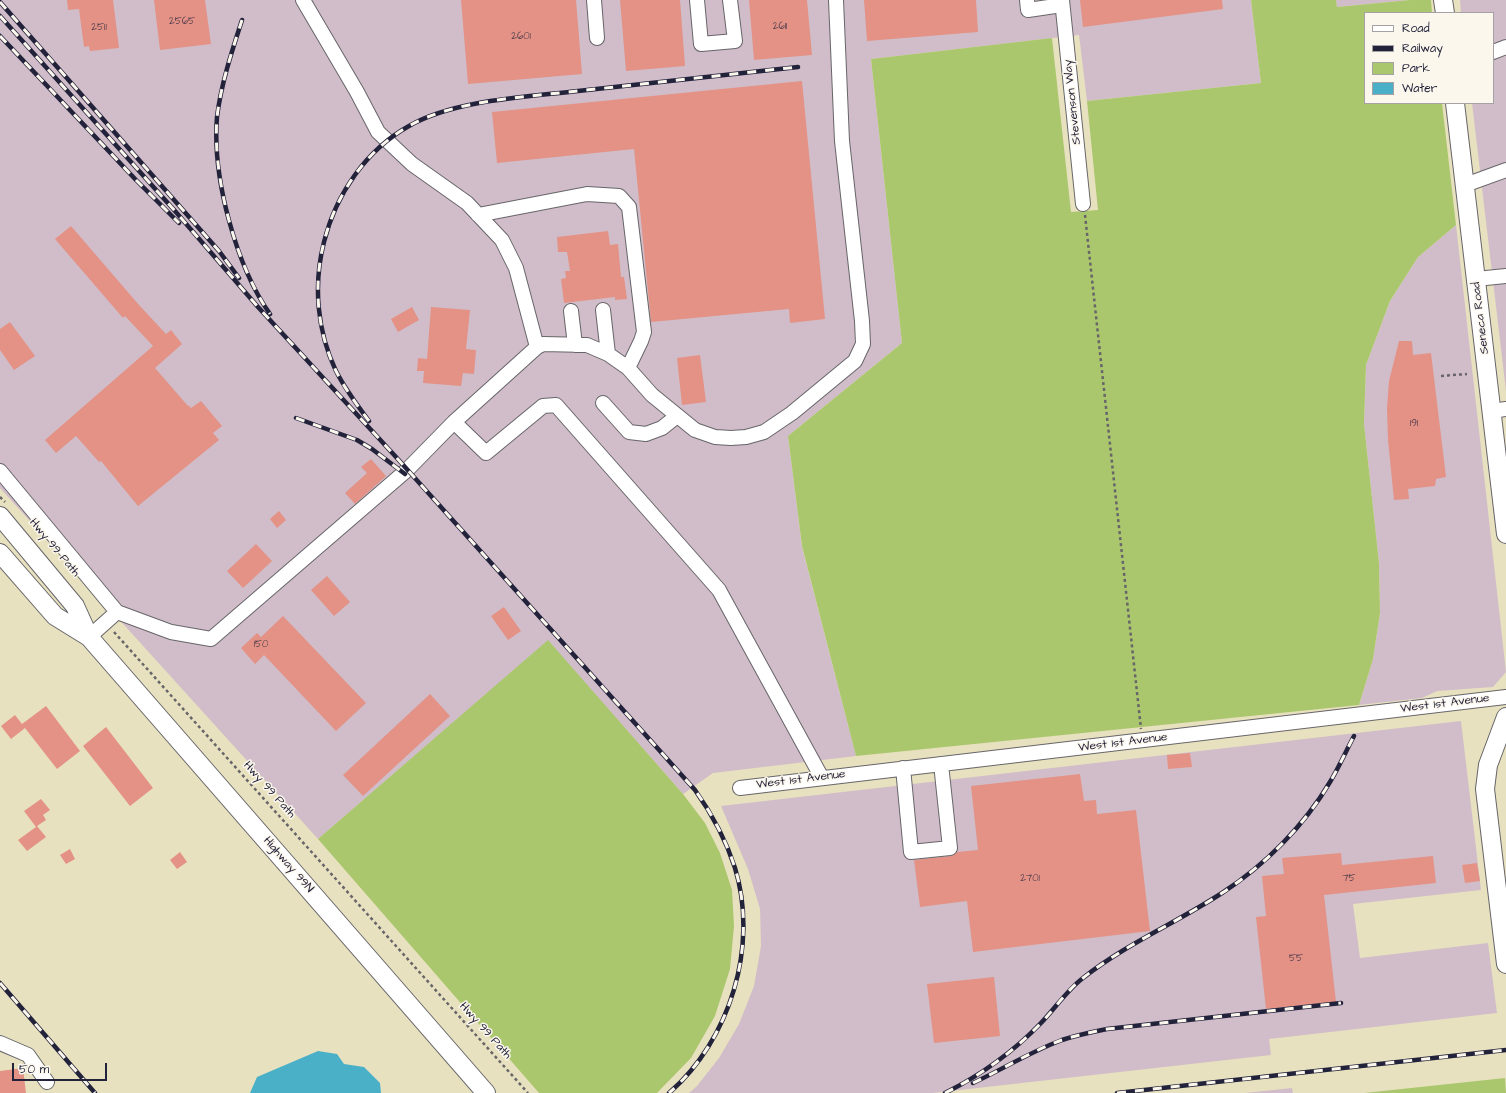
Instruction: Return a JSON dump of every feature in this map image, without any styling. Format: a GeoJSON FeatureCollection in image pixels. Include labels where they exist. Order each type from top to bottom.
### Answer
{"type":"FeatureCollection","features":[{"type":"Feature","properties":{"kind":"main road"},"geometry":{"type":"LineString","coordinates":[[1443,0],[1445,12]]}},
{"type":"Feature","properties":{"kind":"main road","name":"Seneca Road"},"geometry":{"type":"LineString","coordinates":[[1455,104],[1476,279],[1499,410],[1506,534]]}},
{"type":"Feature","properties":{"kind":"main road"},"geometry":{"type":"LineString","coordinates":[[2,509],[75,606],[89,637]]}},
{"type":"Feature","properties":{"kind":"main road"},"geometry":{"type":"LineString","coordinates":[[0,553],[56,616],[89,637]]}},
{"type":"Feature","properties":{"kind":"main road","name":"Highway 99N"},"geometry":{"type":"LineString","coordinates":[[89,637],[486,1093]]}},
{"type":"Feature","properties":{"kind":"main road"},"geometry":{"type":"LineString","coordinates":[[1506,717],[1488,765],[1485,789],[1506,964]]}},
{"type":"Feature","properties":{"kind":"street"},"geometry":{"type":"LineString","coordinates":[[303,0],[357,92],[378,132],[412,164],[467,203],[502,240],[516,268],[537,347]]}},
{"type":"Feature","properties":{"kind":"street"},"geometry":{"type":"LineString","coordinates":[[594,0],[597,38]]}},
{"type":"Feature","properties":{"kind":"street"},"geometry":{"type":"LineString","coordinates":[[697,0],[701,44],[735,41],[730,0]]}},
{"type":"Feature","properties":{"kind":"street"},"geometry":{"type":"LineString","coordinates":[[0,471],[117,612],[171,632],[211,639],[404,472],[454,422],[537,347],[543,344],[587,345],[608,354],[628,368],[652,396],[695,430],[715,437],[731,438],[746,437],[764,432],[792,413],[855,361],[863,344],[842,141],[836,0]]}},
{"type":"Feature","properties":{"kind":"street"},"geometry":{"type":"LineString","coordinates":[[1026,0],[1028,10],[1062,3]]}},
{"type":"Feature","properties":{"kind":"street","name":"Stevenson Way"},"geometry":{"type":"LineString","coordinates":[[1062,3],[1084,204]]}},
{"type":"Feature","properties":{"kind":"street"},"geometry":{"type":"LineString","coordinates":[[1494,52],[1506,46]]}},
{"type":"Feature","properties":{"kind":"street"},"geometry":{"type":"LineString","coordinates":[[1465,185],[1506,170]]}},
{"type":"Feature","properties":{"kind":"street"},"geometry":{"type":"LineString","coordinates":[[478,215],[588,194],[619,196],[629,207],[644,332],[628,368]]}},
{"type":"Feature","properties":{"kind":"street"},"geometry":{"type":"LineString","coordinates":[[1476,279],[1506,276]]}},
{"type":"Feature","properties":{"kind":"street"},"geometry":{"type":"LineString","coordinates":[[603,310],[608,354]]}},
{"type":"Feature","properties":{"kind":"street"},"geometry":{"type":"LineString","coordinates":[[571,311],[575,345]]}},
{"type":"Feature","properties":{"kind":"street"},"geometry":{"type":"LineString","coordinates":[[603,403],[629,432],[646,434],[662,428],[677,416]]}},
{"type":"Feature","properties":{"kind":"street"},"geometry":{"type":"LineString","coordinates":[[454,422],[486,453],[543,406],[556,405],[719,590],[822,778]]}},
{"type":"Feature","properties":{"kind":"street"},"geometry":{"type":"LineString","coordinates":[[89,637],[117,612]]}},
{"type":"Feature","properties":{"kind":"street","name":"West 1st Avenue"},"geometry":{"type":"LineString","coordinates":[[740,788],[1506,697]]}},
{"type":"Feature","properties":{"kind":"street"},"geometry":{"type":"LineString","coordinates":[[903,768],[911,852],[950,848],[941,764]]}},
{"type":"Feature","properties":{"kind":"street"},"geometry":{"type":"LineString","coordinates":[[0,1043],[28,1055],[47,1082]]}},
{"type":"Feature","properties":{"kind":"path"},"geometry":{"type":"LineString","coordinates":[[1084,204],[1142,740]]}},
{"type":"Feature","properties":{"kind":"path"},"geometry":{"type":"LineString","coordinates":[[1441,376],[1467,374]]}},
{"type":"Feature","properties":{"kind":"path"},"geometry":{"type":"LineString","coordinates":[[0,497],[2,509]]}},
{"type":"Feature","properties":{"kind":"path","name":"Hwy 99 Path"},"geometry":{"type":"LineString","coordinates":[[106,623],[528,1093]]}},
{"type":"Feature","properties":{"kind":"shaded area"},"geometry":{"type":"Polygon","coordinates":[[[0,0],[1251,0],[1261,83],[1087,101],[1079,35],[871,59],[902,343],[788,436],[802,547],[856,756],[713,773],[683,794],[548,641],[318,839],[0,488],[0,0]]]}},
{"type":"Feature","properties":{"kind":"shaded area"},"geometry":{"type":"Polygon","coordinates":[[[1336,0],[1410,0],[1337,7],[1336,0]]]}},
{"type":"Feature","properties":{"kind":"shaded area"},"geometry":{"type":"Polygon","coordinates":[[[1460,0],[1506,0],[1506,391],[1472,104],[1494,104],[1494,12],[1461,12],[1460,0]]]}},
{"type":"Feature","properties":{"kind":"shaded area"},"geometry":{"type":"Polygon","coordinates":[[[1456,225],[1506,672],[1493,687],[1437,691],[1422,698],[1359,705],[1373,659],[1380,613],[1379,563],[1364,424],[1366,365],[1390,301],[1418,257],[1456,225]]]}},
{"type":"Feature","properties":{"kind":"shaded area"},"geometry":{"type":"Polygon","coordinates":[[[1461,721],[1481,890],[1353,904],[1360,958],[1488,943],[1497,1013],[1269,1039],[1271,1055],[933,1093],[689,1093],[697,1086],[719,1058],[739,1024],[754,986],[761,946],[760,909],[748,869],[721,806],[1461,721]]]}},
{"type":"Feature","properties":{"kind":"shaded area"},"geometry":{"type":"Polygon","coordinates":[[[1292,1088],[1293,1093],[1245,1093],[1292,1088]]]}},
{"type":"Feature","properties":{"kind":"green space"},"geometry":{"type":"Polygon","coordinates":[[[1251,0],[1336,0],[1337,7],[1410,0],[1431,0],[1432,12],[1364,12],[1364,104],[1442,104],[1456,225],[1418,257],[1390,301],[1366,365],[1364,424],[1379,563],[1380,613],[1373,659],[1359,705],[856,756],[802,546],[788,436],[902,343],[871,59],[1052,38],[1071,212],[1098,210],[1087,101],[1261,83],[1251,0]]]}},
{"type":"Feature","properties":{"kind":"green space"},"geometry":{"type":"Polygon","coordinates":[[[548,640],[683,794],[705,823],[720,853],[732,890],[734,926],[730,969],[715,1016],[691,1058],[657,1093],[539,1093],[318,839],[548,640]]]}},
{"type":"Feature","properties":{"kind":"green space"},"geometry":{"type":"Polygon","coordinates":[[[1505,1078],[1506,1093],[1364,1093],[1505,1078]]]}},
{"type":"Feature","properties":{"kind":"water"},"geometry":{"type":"Polygon","coordinates":[[[318,1051],[337,1054],[344,1064],[364,1067],[380,1083],[381,1093],[250,1093],[257,1077],[318,1051]]]}},
{"type":"Feature","properties":{"kind":"building"},"geometry":{"type":"Polygon","coordinates":[[[67,0],[113,0],[119,48],[90,51],[89,46],[84,47],[79,9],[68,10],[67,0]]]}},
{"type":"Feature","properties":{"kind":"building"},"geometry":{"type":"Polygon","coordinates":[[[154,0],[205,0],[211,44],[160,50],[154,0]]]}},
{"type":"Feature","properties":{"kind":"building"},"geometry":{"type":"Polygon","coordinates":[[[461,0],[576,0],[582,74],[468,84],[461,0]]]}},
{"type":"Feature","properties":{"kind":"building"},"geometry":{"type":"Polygon","coordinates":[[[620,0],[680,0],[685,66],[626,71],[620,0]]]}},
{"type":"Feature","properties":{"kind":"building"},"geometry":{"type":"Polygon","coordinates":[[[749,0],[807,0],[812,55],[754,60],[749,0]]]}},
{"type":"Feature","properties":{"kind":"building"},"geometry":{"type":"Polygon","coordinates":[[[864,0],[976,0],[978,32],[867,41],[864,0]]]}},
{"type":"Feature","properties":{"kind":"building"},"geometry":{"type":"Polygon","coordinates":[[[1080,0],[1222,0],[1223,9],[1083,27],[1080,0]]]}},
{"type":"Feature","properties":{"kind":"building"},"geometry":{"type":"Polygon","coordinates":[[[802,81],[825,319],[790,323],[789,309],[651,322],[634,149],[497,163],[492,112],[802,81]]]}},
{"type":"Feature","properties":{"kind":"building"},"geometry":{"type":"Polygon","coordinates":[[[71,226],[166,334],[171,330],[182,344],[155,368],[188,406],[191,408],[201,401],[222,426],[213,433],[219,440],[138,506],[101,461],[99,462],[76,436],[56,453],[45,440],[153,346],[125,316],[123,318],[55,239],[71,226]]]}},
{"type":"Feature","properties":{"kind":"building"},"geometry":{"type":"Polygon","coordinates":[[[608,231],[610,245],[618,244],[621,277],[624,277],[627,299],[615,300],[615,297],[564,303],[561,279],[566,278],[565,271],[570,271],[567,252],[558,252],[557,237],[608,231]]]}},
{"type":"Feature","properties":{"kind":"building"},"geometry":{"type":"Polygon","coordinates":[[[412,307],[419,320],[398,332],[391,319],[412,307]]]}},
{"type":"Feature","properties":{"kind":"building"},"geometry":{"type":"Polygon","coordinates":[[[431,307],[470,310],[466,349],[476,350],[474,374],[463,373],[461,386],[423,383],[424,371],[417,371],[418,358],[427,359],[431,307]]]}},
{"type":"Feature","properties":{"kind":"building"},"geometry":{"type":"Polygon","coordinates":[[[10,322],[35,356],[14,370],[0,350],[0,329],[10,322]]]}},
{"type":"Feature","properties":{"kind":"building"},"geometry":{"type":"Polygon","coordinates":[[[1399,341],[1412,341],[1413,355],[1431,353],[1446,477],[1436,479],[1435,486],[1408,489],[1409,499],[1394,500],[1388,440],[1387,408],[1389,381],[1399,341]]]}},
{"type":"Feature","properties":{"kind":"building"},"geometry":{"type":"Polygon","coordinates":[[[700,355],[706,402],[682,405],[677,358],[700,355]]]}},
{"type":"Feature","properties":{"kind":"building"},"geometry":{"type":"Polygon","coordinates":[[[371,459],[386,476],[355,504],[345,493],[367,473],[361,467],[371,459]]]}},
{"type":"Feature","properties":{"kind":"building"},"geometry":{"type":"Polygon","coordinates":[[[279,511],[286,520],[277,528],[270,519],[279,511]]]}},
{"type":"Feature","properties":{"kind":"building"},"geometry":{"type":"Polygon","coordinates":[[[256,544],[272,561],[243,588],[227,571],[256,544]]]}},
{"type":"Feature","properties":{"kind":"building"},"geometry":{"type":"Polygon","coordinates":[[[327,576],[350,602],[334,616],[311,590],[327,576]]]}},
{"type":"Feature","properties":{"kind":"building"},"geometry":{"type":"Polygon","coordinates":[[[504,607],[521,631],[508,640],[491,616],[504,607]]]}},
{"type":"Feature","properties":{"kind":"building"},"geometry":{"type":"Polygon","coordinates":[[[283,616],[366,703],[336,731],[264,655],[255,664],[241,648],[257,633],[261,637],[283,616]]]}},
{"type":"Feature","properties":{"kind":"building"},"geometry":{"type":"Polygon","coordinates":[[[430,694],[450,716],[363,796],[343,775],[430,694]]]}},
{"type":"Feature","properties":{"kind":"building"},"geometry":{"type":"Polygon","coordinates":[[[46,706],[80,751],[57,769],[25,728],[11,739],[1,726],[15,715],[22,724],[46,706]]]}},
{"type":"Feature","properties":{"kind":"building"},"geometry":{"type":"Polygon","coordinates":[[[106,727],[153,788],[130,806],[83,746],[106,727]]]}},
{"type":"Feature","properties":{"kind":"building"},"geometry":{"type":"Polygon","coordinates":[[[1190,753],[1192,767],[1168,769],[1167,755],[1190,753]]]}},
{"type":"Feature","properties":{"kind":"building"},"geometry":{"type":"Polygon","coordinates":[[[1080,774],[1084,801],[1096,800],[1097,814],[1136,810],[1150,931],[973,952],[967,901],[920,907],[914,860],[951,856],[957,852],[978,850],[971,786],[1080,774]]]}},
{"type":"Feature","properties":{"kind":"building"},"geometry":{"type":"Polygon","coordinates":[[[41,799],[50,810],[43,815],[46,820],[37,826],[46,837],[27,851],[18,840],[36,827],[24,811],[41,799]]]}},
{"type":"Feature","properties":{"kind":"building"},"geometry":{"type":"Polygon","coordinates":[[[70,849],[75,859],[66,864],[60,855],[70,849]]]}},
{"type":"Feature","properties":{"kind":"building"},"geometry":{"type":"Polygon","coordinates":[[[180,852],[187,862],[177,869],[170,860],[180,852]]]}},
{"type":"Feature","properties":{"kind":"building"},"geometry":{"type":"Polygon","coordinates":[[[1341,853],[1342,865],[1433,856],[1436,883],[1324,895],[1336,1002],[1266,1009],[1256,917],[1266,916],[1262,876],[1284,874],[1282,858],[1341,853]]]}},
{"type":"Feature","properties":{"kind":"building"},"geometry":{"type":"Polygon","coordinates":[[[1477,863],[1480,881],[1465,883],[1462,865],[1477,863]]]}},
{"type":"Feature","properties":{"kind":"building"},"geometry":{"type":"Polygon","coordinates":[[[994,977],[1000,1036],[934,1043],[927,984],[994,977]]]}},
{"type":"Feature","properties":{"kind":"building"},"geometry":{"type":"Polygon","coordinates":[[[23,1068],[26,1093],[0,1093],[0,1071],[23,1068]]]}},
{"type":"Feature","properties":{"kind":"railway"},"geometry":{"type":"LineString","coordinates":[[0,2],[219,251],[239,278]]}},
{"type":"Feature","properties":{"kind":"railway"},"geometry":{"type":"LineString","coordinates":[[0,16],[175,211],[258,307],[396,457],[695,790],[707,808],[723,837],[735,868],[742,898],[743,929],[741,959],[734,990],[723,1019],[708,1046],[690,1071],[669,1093]]}},
{"type":"Feature","properties":{"kind":"railway"},"geometry":{"type":"LineString","coordinates":[[242,20],[221,92],[217,117],[216,141],[218,166],[229,220],[237,246],[258,294],[270,314]]}},
{"type":"Feature","properties":{"kind":"railway"},"geometry":{"type":"LineString","coordinates":[[0,36],[136,180],[179,223]]}},
{"type":"Feature","properties":{"kind":"railway"},"geometry":{"type":"LineString","coordinates":[[369,421],[343,384],[330,356],[321,324],[318,291],[319,275],[324,242],[336,207],[355,175],[366,161],[393,136],[427,117],[447,110],[491,101],[798,67]]}},
{"type":"Feature","properties":{"kind":"railway"},"geometry":{"type":"LineString","coordinates":[[296,418],[357,440],[372,449],[405,474]]}},
{"type":"Feature","properties":{"kind":"railway"},"geometry":{"type":"LineString","coordinates":[[945,1093],[971,1079],[1007,1054],[1040,1024],[1077,983],[1099,966],[1134,944],[1205,904],[1238,882],[1268,857],[1296,829],[1320,798],[1354,736]]}},
{"type":"Feature","properties":{"kind":"railway"},"geometry":{"type":"LineString","coordinates":[[0,983],[95,1093]]}},
{"type":"Feature","properties":{"kind":"railway"},"geometry":{"type":"LineString","coordinates":[[973,1083],[1051,1044],[1090,1032],[1341,1003]]}},
{"type":"Feature","properties":{"kind":"railway"},"geometry":{"type":"LineString","coordinates":[[1117,1093],[1506,1050]]}}]}
